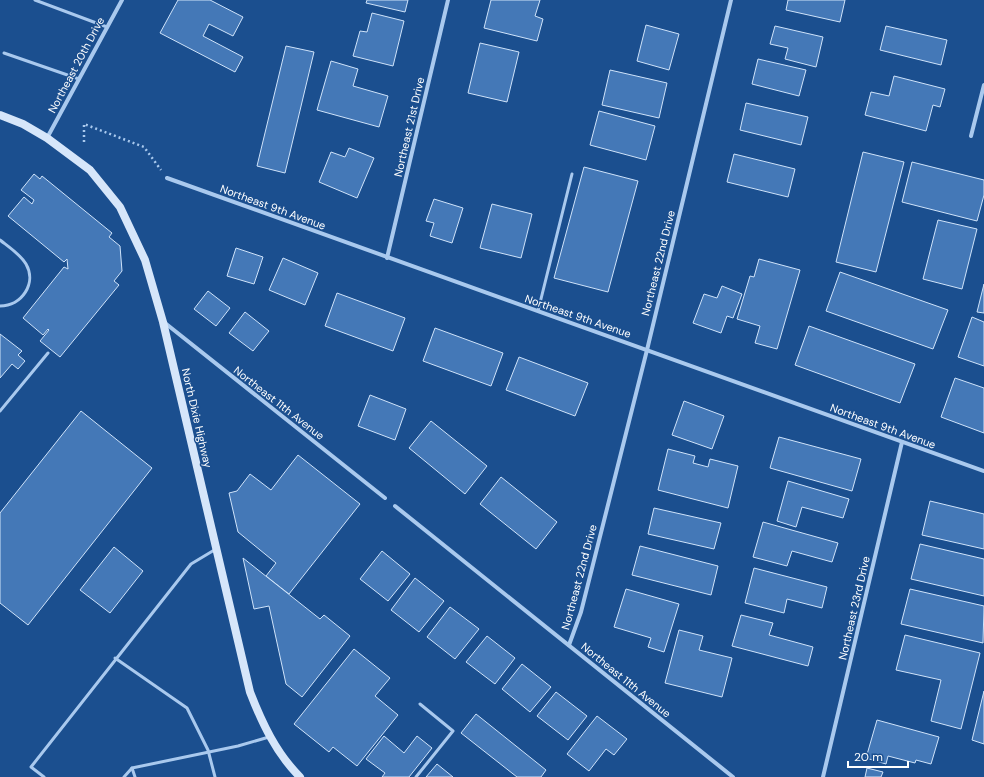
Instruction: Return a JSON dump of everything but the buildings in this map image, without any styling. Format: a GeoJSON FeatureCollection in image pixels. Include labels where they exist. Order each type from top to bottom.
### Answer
{"type":"FeatureCollection","features":[{"type":"Feature","properties":{"kind":"street","name":"Northeast 20th Drive"},"geometry":{"type":"LineString","coordinates":[[47,138],[122,0]]}},
{"type":"Feature","properties":{"kind":"street","name":"Northeast 21st Drive"},"geometry":{"type":"LineString","coordinates":[[387,258],[448,0]]}},
{"type":"Feature","properties":{"kind":"street","name":"Northeast 22nd Drive"},"geometry":{"type":"LineString","coordinates":[[569,646],[581,612],[647,350],[731,0]]}},
{"type":"Feature","properties":{"kind":"street"},"geometry":{"type":"LineString","coordinates":[[971,136],[984,85]]}},
{"type":"Feature","properties":{"kind":"street","name":"North Dixie Highway"},"geometry":{"type":"LineString","coordinates":[[0,116],[24,124],[47,138],[90,170],[120,207],[145,260],[163,322],[250,692],[258,713],[278,751],[300,777]]}},
{"type":"Feature","properties":{"kind":"street","name":"Northeast 9th Avenue"},"geometry":{"type":"LineString","coordinates":[[167,178],[984,471]]}},
{"type":"Feature","properties":{"kind":"street","name":"Northeast 11th Avenue"},"geometry":{"type":"LineString","coordinates":[[163,322],[385,498]]}},
{"type":"Feature","properties":{"kind":"street","name":"Northeast 23rd Drive"},"geometry":{"type":"LineString","coordinates":[[823,777],[902,442]]}},
{"type":"Feature","properties":{"kind":"street","name":"Northeast 11th Avenue"},"geometry":{"type":"LineString","coordinates":[[395,506],[733,777]]}},
{"type":"Feature","properties":{"kind":"lane"},"geometry":{"type":"LineString","coordinates":[[35,0],[107,27]]}},
{"type":"Feature","properties":{"kind":"lane"},"geometry":{"type":"LineString","coordinates":[[4,53],[79,79]]}},
{"type":"Feature","properties":{"kind":"lane"},"geometry":{"type":"LineString","coordinates":[[538,311],[572,174]]}},
{"type":"Feature","properties":{"kind":"lane"},"geometry":{"type":"LineString","coordinates":[[0,240],[25,263],[30,280],[28,288],[23,296],[7,306],[0,306]]}},
{"type":"Feature","properties":{"kind":"lane"},"geometry":{"type":"LineString","coordinates":[[0,411],[48,353]]}},
{"type":"Feature","properties":{"kind":"lane"},"geometry":{"type":"LineString","coordinates":[[44,777],[31,767],[115,658],[191,564],[216,549]]}},
{"type":"Feature","properties":{"kind":"lane"},"geometry":{"type":"LineString","coordinates":[[115,658],[187,708],[208,750],[215,777]]}},
{"type":"Feature","properties":{"kind":"lane"},"geometry":{"type":"LineString","coordinates":[[416,777],[453,731],[420,704]]}},
{"type":"Feature","properties":{"kind":"lane"},"geometry":{"type":"LineString","coordinates":[[124,777],[132,768],[208,750],[238,746],[270,736]]}},
{"type":"Feature","properties":{"kind":"lane"},"geometry":{"type":"LineString","coordinates":[[132,768],[135,777]]}},
{"type":"Feature","properties":{"kind":"path"},"geometry":{"type":"LineString","coordinates":[[84,142],[84,124],[144,147],[167,178]]}}]}
